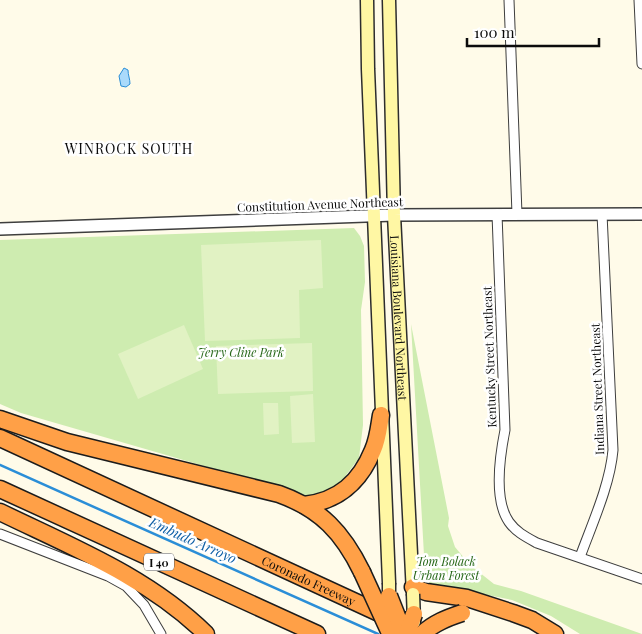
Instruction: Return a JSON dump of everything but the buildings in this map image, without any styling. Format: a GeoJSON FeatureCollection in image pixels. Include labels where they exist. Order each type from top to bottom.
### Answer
{"type":"FeatureCollection","features":[{"type":"Feature","properties":{"kind":"highway"},"geometry":{"type":"LineString","coordinates":[[304,505],[316,504],[332,498],[354,482],[374,449],[381,415]]}},
{"type":"Feature","properties":{"kind":"highway"},"geometry":{"type":"LineString","coordinates":[[0,420],[67,442],[279,494],[304,505],[326,519],[352,550],[396,633]]}},
{"type":"Feature","properties":{"kind":"highway","name":"Coronado Freeway"},"geometry":{"type":"LineString","coordinates":[[0,438],[424,634]]}},
{"type":"Feature","properties":{"kind":"highway","name":"I 40"},"geometry":{"type":"LineString","coordinates":[[0,490],[318,634]]}},
{"type":"Feature","properties":{"kind":"highway"},"geometry":{"type":"LineString","coordinates":[[0,512],[120,570],[154,591],[192,620],[206,634]]}},
{"type":"Feature","properties":{"kind":"highway"},"geometry":{"type":"LineString","coordinates":[[389,590],[396,633]]}},
{"type":"Feature","properties":{"kind":"highway"},"geometry":{"type":"LineString","coordinates":[[413,590],[467,598],[532,620],[555,634]]}},
{"type":"Feature","properties":{"kind":"highway"},"geometry":{"type":"LineString","coordinates":[[424,634],[429,627],[445,618],[462,614],[503,610]]}},
{"type":"Feature","properties":{"kind":"highway"},"geometry":{"type":"LineString","coordinates":[[396,633],[414,614]]}},
{"type":"Feature","properties":{"kind":"main road","name":"Louisiana Boulevard Northeast"},"geometry":{"type":"LineString","coordinates":[[367,0],[368,69],[389,590]]}},
{"type":"Feature","properties":{"kind":"main road","name":"Louisiana Boulevard Northeast"},"geometry":{"type":"LineString","coordinates":[[389,0],[394,215],[415,634]]}},
{"type":"Feature","properties":{"kind":"street"},"geometry":{"type":"LineString","coordinates":[[509,0],[517,214]]}},
{"type":"Feature","properties":{"kind":"street"},"geometry":{"type":"LineString","coordinates":[[639,0],[642,64]]}},
{"type":"Feature","properties":{"kind":"street","name":"Kentucky Street Northeast"},"geometry":{"type":"LineString","coordinates":[[497,214],[505,430],[500,454],[501,500],[504,512],[512,525],[524,536],[537,543],[642,579]]}},
{"type":"Feature","properties":{"kind":"street","name":"Indiana Street Northeast"},"geometry":{"type":"LineString","coordinates":[[580,557],[610,472],[613,450],[602,214]]}},
{"type":"Feature","properties":{"kind":"street","name":"Constitution Avenue Northeast"},"geometry":{"type":"LineString","coordinates":[[0,229],[394,215],[642,214]]}},
{"type":"Feature","properties":{"kind":"street"},"geometry":{"type":"LineString","coordinates":[[0,534],[108,576],[126,586],[144,605],[161,634]]}},
{"type":"Feature","properties":{"kind":"green space","name":"Jerry Cline Park"},"geometry":{"type":"Polygon","coordinates":[[[354,228],[364,246],[365,282],[361,310],[363,425],[359,458],[338,486],[315,497],[308,496],[21,413],[0,404],[0,240],[354,228]]]}},
{"type":"Feature","properties":{"kind":"green space"},"geometry":{"type":"Polygon","coordinates":[[[321,240],[323,288],[299,290],[300,338],[205,341],[201,245],[321,240]]]}},
{"type":"Feature","properties":{"kind":"green space","name":"Tom Bolack Urban Forest"},"geometry":{"type":"Polygon","coordinates":[[[411,324],[449,518],[448,526],[455,547],[470,565],[494,584],[521,591],[642,634],[580,634],[551,616],[512,600],[478,593],[431,587],[425,573],[411,324]]]}},
{"type":"Feature","properties":{"kind":"green space"},"geometry":{"type":"Polygon","coordinates":[[[184,325],[203,369],[138,399],[118,354],[184,325]]]}},
{"type":"Feature","properties":{"kind":"green space"},"geometry":{"type":"Polygon","coordinates":[[[312,343],[313,391],[218,394],[216,346],[312,343]]]}},
{"type":"Feature","properties":{"kind":"green space"},"geometry":{"type":"Polygon","coordinates":[[[313,394],[315,442],[292,443],[290,396],[313,394]]]}},
{"type":"Feature","properties":{"kind":"green space"},"geometry":{"type":"Polygon","coordinates":[[[263,403],[278,403],[279,434],[264,435],[263,403]]]}},
{"type":"Feature","properties":{"kind":"water"},"geometry":{"type":"Polygon","coordinates":[[[124,68],[128,70],[130,82],[126,87],[121,86],[119,76],[124,68]]]}},
{"type":"Feature","properties":{"kind":"waterway","name":"Embudo Arroyo"},"geometry":{"type":"LineString","coordinates":[[0,465],[378,634]]}},
{"type":"Feature","properties":{"kind":"district","name":"WINROCK SOUTH"},"geometry":{"type":"Point","coordinates":[129,148]}}]}
